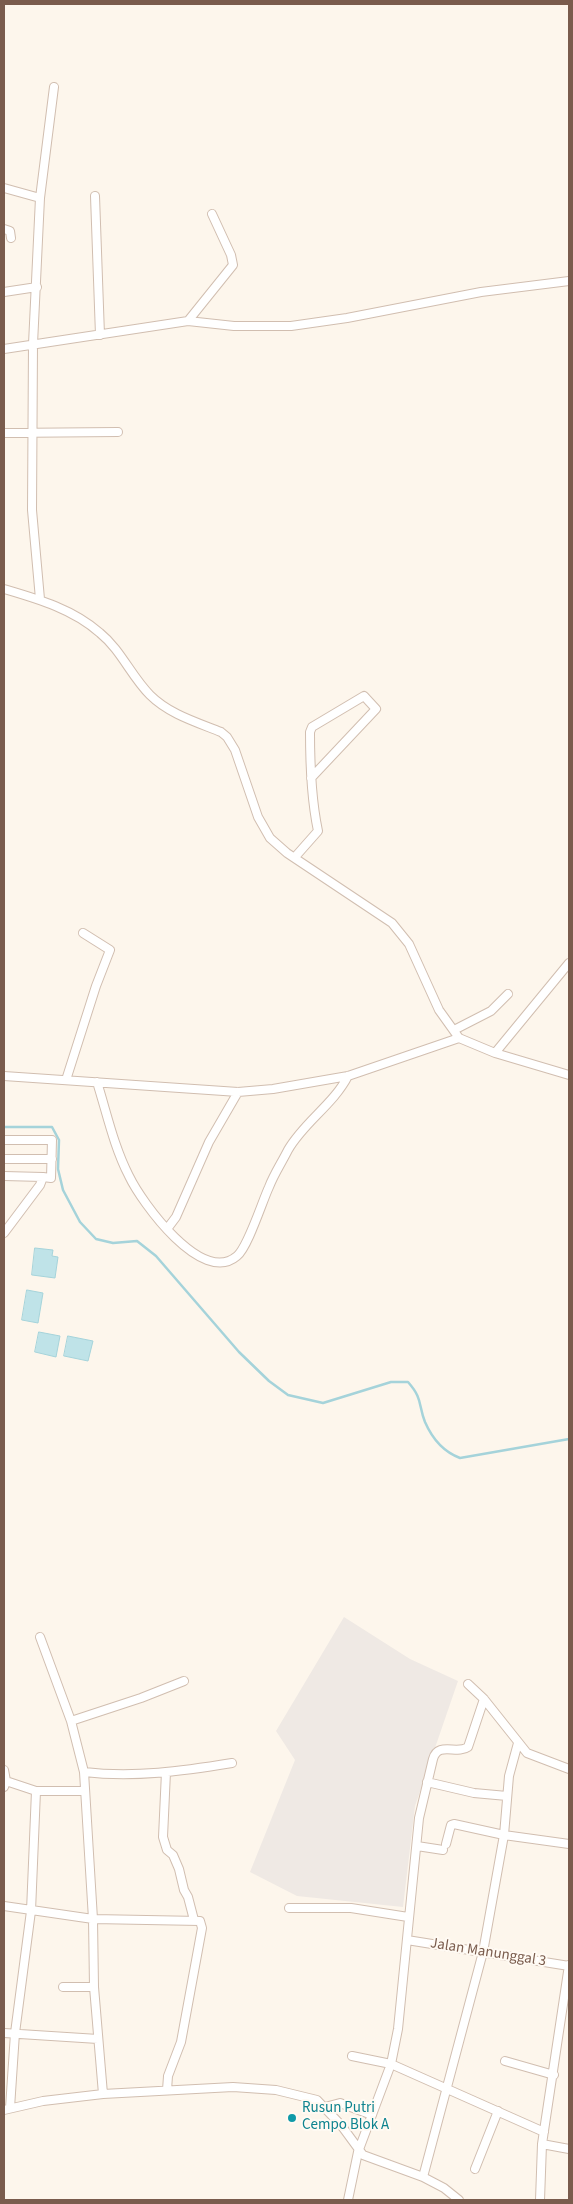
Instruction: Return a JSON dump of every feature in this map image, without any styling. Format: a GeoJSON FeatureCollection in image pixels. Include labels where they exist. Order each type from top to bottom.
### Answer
{"type":"FeatureCollection","features":[{"type":"Feature","properties":{"kind":"street"},"geometry":{"type":"LineString","coordinates":[[40,599],[32,510],[33,344],[40,198],[54,87]]}},
{"type":"Feature","properties":{"kind":"street"},"geometry":{"type":"LineString","coordinates":[[4,188],[40,198]]}},
{"type":"Feature","properties":{"kind":"street"},"geometry":{"type":"LineString","coordinates":[[96,196],[100,335]]}},
{"type":"Feature","properties":{"kind":"street"},"geometry":{"type":"LineString","coordinates":[[188,321],[233,266],[231,255],[212,214]]}},
{"type":"Feature","properties":{"kind":"street"},"geometry":{"type":"LineString","coordinates":[[4,229],[10,231],[11,238]]}},
{"type":"Feature","properties":{"kind":"street"},"geometry":{"type":"LineString","coordinates":[[4,349],[188,321],[234,326],[291,326],[347,318],[481,292],[569,281]]}},
{"type":"Feature","properties":{"kind":"street"},"geometry":{"type":"LineString","coordinates":[[4,292],[37,287]]}},
{"type":"Feature","properties":{"kind":"street"},"geometry":{"type":"LineString","coordinates":[[4,433],[118,432]]}},
{"type":"Feature","properties":{"kind":"street"},"geometry":{"type":"LineString","coordinates":[[4,589],[40,599],[73,614],[98,631],[113,645],[150,695],[162,705],[227,737],[235,750],[265,830],[275,844],[392,923],[401,932],[409,944],[439,1010],[459,1038],[495,1054],[569,1075]]}},
{"type":"Feature","properties":{"kind":"street"},"geometry":{"type":"LineString","coordinates":[[295,857],[318,831],[313,805],[311,778],[310,732],[312,726],[364,696],[376,709],[311,778]]}},
{"type":"Feature","properties":{"kind":"street"},"geometry":{"type":"LineString","coordinates":[[64,1081],[96,986],[110,954],[108,947],[83,933]]}},
{"type":"Feature","properties":{"kind":"street"},"geometry":{"type":"LineString","coordinates":[[495,1054],[569,963]]}},
{"type":"Feature","properties":{"kind":"street"},"geometry":{"type":"LineString","coordinates":[[454,1030],[491,1011],[508,994]]}},
{"type":"Feature","properties":{"kind":"street"},"geometry":{"type":"LineString","coordinates":[[4,1076],[238,1092],[273,1089],[348,1076],[459,1038]]}},
{"type":"Feature","properties":{"kind":"street"},"geometry":{"type":"LineString","coordinates":[[97,1082],[115,1141],[129,1176],[152,1212],[187,1249],[214,1263],[224,1262],[241,1251],[270,1184],[289,1149],[300,1133],[339,1092],[348,1076]]}},
{"type":"Feature","properties":{"kind":"street"},"geometry":{"type":"LineString","coordinates":[[168,1229],[176,1217],[209,1142],[238,1092]]}},
{"type":"Feature","properties":{"kind":"street"},"geometry":{"type":"LineString","coordinates":[[4,1140],[52,1140],[51,1178],[4,1176]]}},
{"type":"Feature","properties":{"kind":"street"},"geometry":{"type":"LineString","coordinates":[[4,1159],[52,1160]]}},
{"type":"Feature","properties":{"kind":"street"},"geometry":{"type":"LineString","coordinates":[[4,1234],[40,1185],[43,1177]]}},
{"type":"Feature","properties":{"kind":"street"},"geometry":{"type":"LineString","coordinates":[[40,1637],[71,1721],[84,1772],[93,1919],[94,1987],[103,2094]]}},
{"type":"Feature","properties":{"kind":"street"},"geometry":{"type":"LineString","coordinates":[[71,1721],[141,1698],[184,1681]]}},
{"type":"Feature","properties":{"kind":"street"},"geometry":{"type":"LineString","coordinates":[[468,1684],[484,1700],[527,1754],[569,1769]]}},
{"type":"Feature","properties":{"kind":"street"},"geometry":{"type":"LineString","coordinates":[[348,2200],[358,2152],[391,2064],[398,2029],[419,1818],[434,1754],[440,1749],[462,1750],[468,1747],[484,1700]]}},
{"type":"Feature","properties":{"kind":"street"},"geometry":{"type":"LineString","coordinates":[[423,2177],[483,1952],[504,1835],[512,1761],[518,1743]]}},
{"type":"Feature","properties":{"kind":"street"},"geometry":{"type":"LineString","coordinates":[[84,1772],[106,1774],[166,1772],[232,1762]]}},
{"type":"Feature","properties":{"kind":"street"},"geometry":{"type":"LineString","coordinates":[[4,1770],[5,1784],[36,1791],[85,1791]]}},
{"type":"Feature","properties":{"kind":"street"},"geometry":{"type":"LineString","coordinates":[[166,1772],[163,1837],[167,1850],[173,1855],[180,1869],[184,1890],[188,1897],[194,1920]]}},
{"type":"Feature","properties":{"kind":"street"},"geometry":{"type":"LineString","coordinates":[[427,1782],[474,1793],[507,1796]]}},
{"type":"Feature","properties":{"kind":"street"},"geometry":{"type":"LineString","coordinates":[[36,1791],[31,1911],[7,2109],[43,2101],[103,2094],[233,2087],[276,2090],[310,2097],[325,2107],[341,2125],[358,2152],[368,2159],[423,2177],[444,2188],[459,2200]]}},
{"type":"Feature","properties":{"kind":"street"},"geometry":{"type":"LineString","coordinates":[[417,1846],[445,1847],[453,1824],[504,1835],[569,1844]]}},
{"type":"Feature","properties":{"kind":"street"},"geometry":{"type":"LineString","coordinates":[[4,1906],[93,1919],[200,1921],[202,1928],[181,2042],[168,2076],[167,2090]]}},
{"type":"Feature","properties":{"kind":"street"},"geometry":{"type":"LineString","coordinates":[[289,1908],[352,1908],[408,1917]]}},
{"type":"Feature","properties":{"kind":"street","name":"Jalan Manunggal 3"},"geometry":{"type":"LineString","coordinates":[[408,1940],[569,1966]]}},
{"type":"Feature","properties":{"kind":"street"},"geometry":{"type":"LineString","coordinates":[[540,2200],[542,2144],[565,2019],[569,1966]]}},
{"type":"Feature","properties":{"kind":"street"},"geometry":{"type":"LineString","coordinates":[[63,1987],[94,1987]]}},
{"type":"Feature","properties":{"kind":"street"},"geometry":{"type":"LineString","coordinates":[[4,2033],[98,2039]]}},
{"type":"Feature","properties":{"kind":"street"},"geometry":{"type":"LineString","coordinates":[[352,2056],[391,2064],[544,2132]]}},
{"type":"Feature","properties":{"kind":"street"},"geometry":{"type":"LineString","coordinates":[[505,2061],[554,2075]]}},
{"type":"Feature","properties":{"kind":"street"},"geometry":{"type":"LineString","coordinates":[[325,2107],[340,2103],[372,2114]]}},
{"type":"Feature","properties":{"kind":"street"},"geometry":{"type":"LineString","coordinates":[[475,2169],[498,2111]]}},
{"type":"Feature","properties":{"kind":"street"},"geometry":{"type":"LineString","coordinates":[[542,2144],[569,2149]]}},
{"type":"Feature","properties":{"kind":"shaded area"},"geometry":{"type":"Polygon","coordinates":[[[344,1617],[410,1659],[458,1681],[415,1806],[403,1907],[297,1896],[250,1872],[295,1760],[276,1731],[344,1617]]]}},
{"type":"Feature","properties":{"kind":"water"},"geometry":{"type":"Polygon","coordinates":[[[35,1248],[53,1250],[52,1256],[58,1257],[55,1278],[32,1275],[35,1248]]]}},
{"type":"Feature","properties":{"kind":"water"},"geometry":{"type":"Polygon","coordinates":[[[27,1290],[43,1293],[38,1323],[22,1320],[27,1290]]]}},
{"type":"Feature","properties":{"kind":"water"},"geometry":{"type":"Polygon","coordinates":[[[39,1332],[60,1336],[56,1357],[35,1352],[39,1332]]]}},
{"type":"Feature","properties":{"kind":"water"},"geometry":{"type":"Polygon","coordinates":[[[68,1336],[93,1341],[88,1361],[64,1356],[68,1336]]]}},
{"type":"Feature","properties":{"kind":"waterway"},"geometry":{"type":"LineString","coordinates":[[4,1127],[52,1127],[59,1140],[58,1169],[63,1190],[80,1222],[96,1239],[113,1243],[137,1241],[156,1256],[239,1352],[269,1381],[288,1395],[323,1403],[391,1382],[408,1382],[418,1397],[425,1422],[431,1434],[439,1444],[460,1458],[569,1439]]}},
{"type":"Feature","properties":{"kind":"place","name":"Rusun Putri Cempo Blok A"},"geometry":{"type":"Point","coordinates":[292,2118]}}]}
